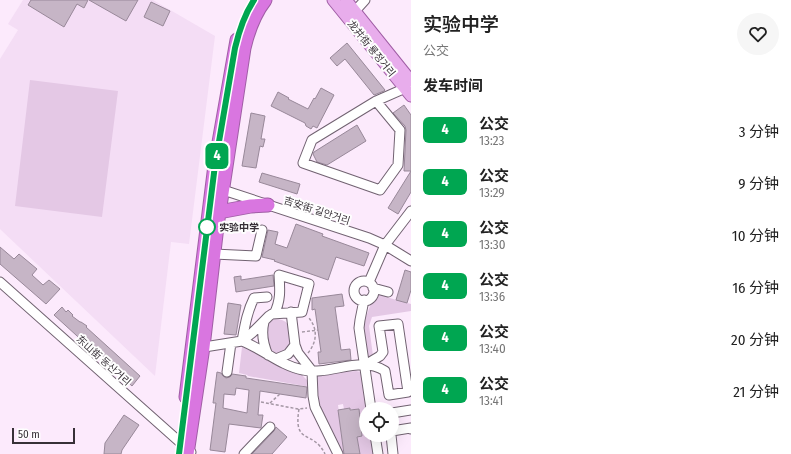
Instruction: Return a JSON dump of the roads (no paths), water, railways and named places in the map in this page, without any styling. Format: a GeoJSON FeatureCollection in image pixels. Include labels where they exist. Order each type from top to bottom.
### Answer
{"type":"FeatureCollection","features":[{"type":"Feature","properties":{"kind":"highway"},"geometry":{"type":"LineString","coordinates":[[186,451],[235,48],[246,14],[254,0]]}},
{"type":"Feature","properties":{"kind":"highway"},"geometry":{"type":"LineString","coordinates":[[198,348],[214,254],[219,212],[218,188],[246,39],[251,24],[265,0]]}},
{"type":"Feature","properties":{"kind":"highway"},"geometry":{"type":"LineString","coordinates":[[219,212],[251,206],[268,205]]}},
{"type":"Feature","properties":{"kind":"main road","name":"龙井街 룡정거리"},"geometry":{"type":"LineString","coordinates":[[333,0],[410,88]]}},
{"type":"Feature","properties":{"kind":"main road","name":"龙井街 룡정거리"},"geometry":{"type":"LineString","coordinates":[[346,0],[410,88]]}},
{"type":"Feature","properties":{"kind":"street"},"geometry":{"type":"LineString","coordinates":[[355,11],[365,0]]}},
{"type":"Feature","properties":{"kind":"street"},"geometry":{"type":"LineString","coordinates":[[376,101],[400,130],[398,165],[380,190],[303,163],[312,140],[376,101],[410,88]]}},
{"type":"Feature","properties":{"kind":"street","name":"吉安街 길안거리"},"geometry":{"type":"LineString","coordinates":[[218,188],[369,238],[385,245],[411,261]]}},
{"type":"Feature","properties":{"kind":"street"},"geometry":{"type":"LineString","coordinates":[[388,292],[371,285],[363,280],[360,281],[354,288],[356,297],[364,300],[371,297],[374,291],[371,285],[385,245],[411,211]]}},
{"type":"Feature","properties":{"kind":"street"},"geometry":{"type":"LineString","coordinates":[[214,254],[256,256],[262,230]]}},
{"type":"Feature","properties":{"kind":"street"},"geometry":{"type":"LineString","coordinates":[[198,348],[242,341],[257,329],[269,316],[274,314],[302,312],[309,284],[279,275],[279,302],[274,314]]}},
{"type":"Feature","properties":{"kind":"street","name":"东山街 동산거리"},"geometry":{"type":"LineString","coordinates":[[0,282],[186,451]]}},
{"type":"Feature","properties":{"kind":"street"},"geometry":{"type":"LineString","coordinates":[[242,341],[248,310],[254,298],[267,297]]}},
{"type":"Feature","properties":{"kind":"street"},"geometry":{"type":"LineString","coordinates":[[364,300],[359,328],[370,402]]}},
{"type":"Feature","properties":{"kind":"street"},"geometry":{"type":"LineString","coordinates":[[292,312],[295,345],[298,353],[312,371],[315,407],[338,454]]}},
{"type":"Feature","properties":{"kind":"street"},"geometry":{"type":"LineString","coordinates":[[264,320],[262,330],[263,343],[272,357]]}},
{"type":"Feature","properties":{"kind":"street"},"geometry":{"type":"LineString","coordinates":[[242,341],[272,357],[303,370],[312,371],[365,365],[376,366],[385,371],[385,395],[408,392],[398,324],[379,326],[383,352],[380,356],[365,365]]}},
{"type":"Feature","properties":{"kind":"street"},"geometry":{"type":"LineString","coordinates":[[227,372],[231,343]]}},
{"type":"Feature","properties":{"kind":"street"},"geometry":{"type":"LineString","coordinates":[[272,357],[288,354],[295,345]]}},
{"type":"Feature","properties":{"kind":"street"},"geometry":{"type":"LineString","coordinates":[[399,412],[411,410]]}},
{"type":"Feature","properties":{"kind":"street"},"geometry":{"type":"LineString","coordinates":[[244,454],[270,427]]}},
{"type":"Feature","properties":{"kind":"street"},"geometry":{"type":"LineString","coordinates":[[399,430],[411,429]]}},
{"type":"Feature","properties":{"kind":"street"},"geometry":{"type":"LineString","coordinates":[[376,442],[378,454]]}},
{"type":"Feature","properties":{"kind":"street"},"geometry":{"type":"LineString","coordinates":[[392,442],[393,454]]}},
{"type":"Feature","properties":{"kind":"place","name":"实验中学"},"geometry":{"type":"Point","coordinates":[207,227]}}]}
